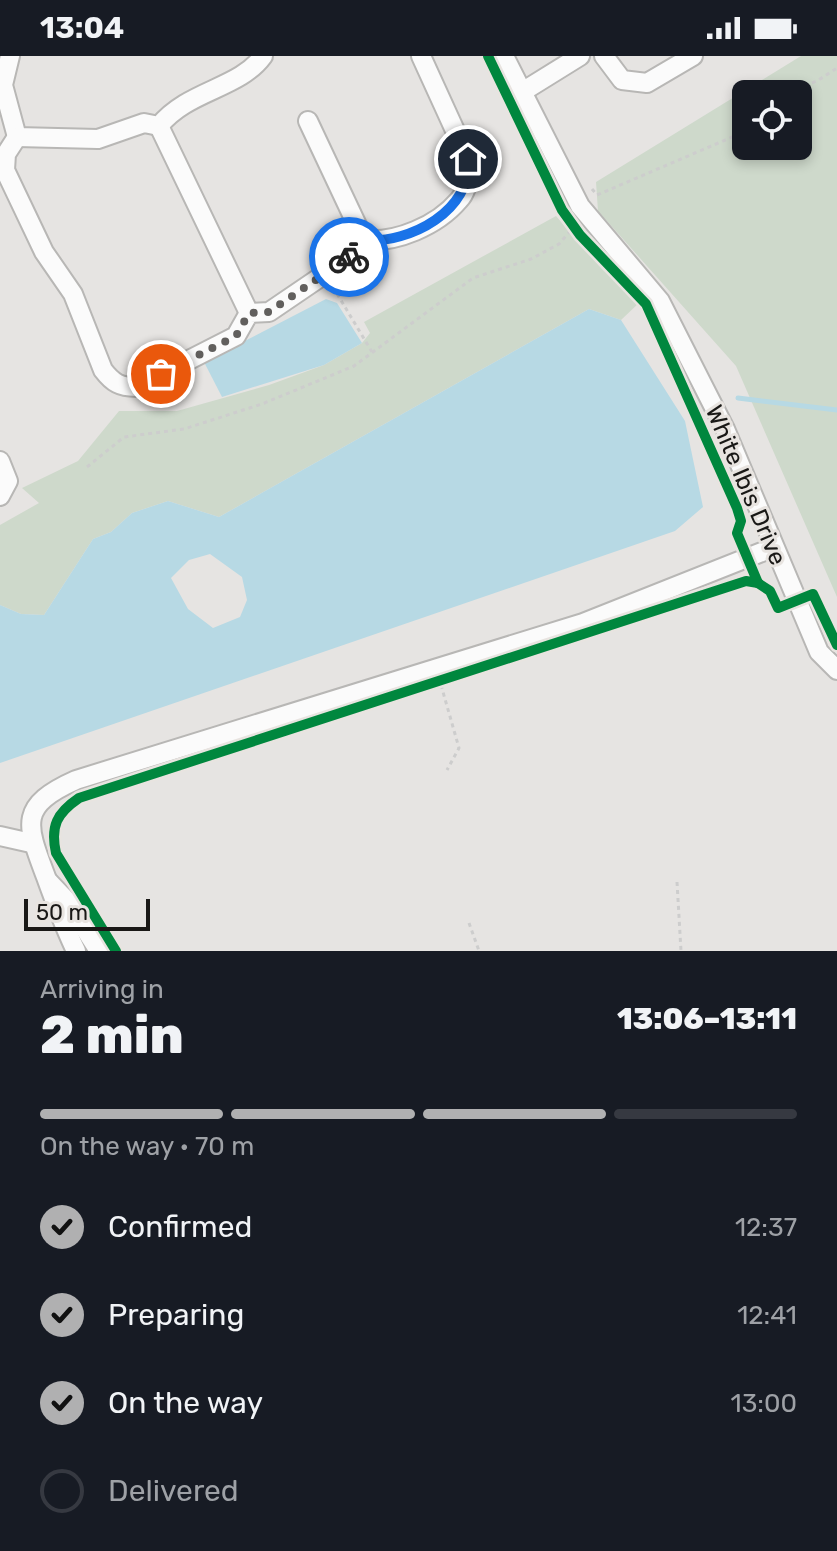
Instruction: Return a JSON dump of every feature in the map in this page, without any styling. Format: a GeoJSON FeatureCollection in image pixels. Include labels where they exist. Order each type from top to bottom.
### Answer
{"type":"FeatureCollection","features":[{"type":"Feature","properties":{"kind":"street"},"geometry":{"type":"LineString","coordinates":[[10,56],[3,85],[17,137],[6,154],[5,170],[44,252],[73,294],[111,381],[136,387],[236,336],[249,313]]}},
{"type":"Feature","properties":{"kind":"street"},"geometry":{"type":"LineString","coordinates":[[159,126],[173,108],[253,70],[263,56]]}},
{"type":"Feature","properties":{"kind":"street"},"geometry":{"type":"LineString","coordinates":[[364,240],[385,242],[414,231],[461,199],[469,175],[468,159],[421,56]]}},
{"type":"Feature","properties":{"kind":"street","name":"White Ibis Drive"},"geometry":{"type":"LineString","coordinates":[[504,56],[580,206],[660,301],[725,429],[772,548],[819,652],[837,670]]}},
{"type":"Feature","properties":{"kind":"street"},"geometry":{"type":"LineString","coordinates":[[522,92],[580,56]]}},
{"type":"Feature","properties":{"kind":"street"},"geometry":{"type":"LineString","coordinates":[[604,56],[622,80],[647,83],[693,56]]}},
{"type":"Feature","properties":{"kind":"street"},"geometry":{"type":"LineString","coordinates":[[308,121],[364,240]]}},
{"type":"Feature","properties":{"kind":"street"},"geometry":{"type":"LineString","coordinates":[[17,137],[98,139],[144,123],[159,126]]}},
{"type":"Feature","properties":{"kind":"street"},"geometry":{"type":"LineString","coordinates":[[159,126],[249,313]]}},
{"type":"Feature","properties":{"kind":"street"},"geometry":{"type":"LineString","coordinates":[[249,313],[269,312],[347,259],[364,240]]}},
{"type":"Feature","properties":{"kind":"street"},"geometry":{"type":"LineString","coordinates":[[0,461],[8,481],[0,496]]}},
{"type":"Feature","properties":{"kind":"street"},"geometry":{"type":"LineString","coordinates":[[76,951],[54,905],[31,843],[32,814],[39,801],[76,780],[583,623],[772,548]]}},
{"type":"Feature","properties":{"kind":"street"},"geometry":{"type":"LineString","coordinates":[[0,836],[31,843]]}},
{"type":"Feature","properties":{"kind":"street"},"geometry":{"type":"LineString","coordinates":[[46,879],[67,901],[99,951]]}},
{"type":"Feature","properties":{"kind":"path"},"geometry":{"type":"LineString","coordinates":[[812,83],[837,68]]}},
{"type":"Feature","properties":{"kind":"path"},"geometry":{"type":"LineString","coordinates":[[590,186],[597,195],[732,137]]}},
{"type":"Feature","properties":{"kind":"path"},"geometry":{"type":"LineString","coordinates":[[87,467],[124,437],[184,429],[262,404],[354,366],[473,278],[531,259],[559,244],[574,227]]}},
{"type":"Feature","properties":{"kind":"path"},"geometry":{"type":"LineString","coordinates":[[324,272],[372,352]]}},
{"type":"Feature","properties":{"kind":"path"},"geometry":{"type":"LineString","coordinates":[[425,686],[454,676]]}},
{"type":"Feature","properties":{"kind":"path"},"geometry":{"type":"LineString","coordinates":[[440,681],[459,748],[447,770]]}},
{"type":"Feature","properties":{"kind":"path"},"geometry":{"type":"LineString","coordinates":[[677,882],[681,951]]}},
{"type":"Feature","properties":{"kind":"path"},"geometry":{"type":"LineString","coordinates":[[469,923],[479,951]]}},
{"type":"Feature","properties":{"kind":"green space"},"geometry":{"type":"Polygon","coordinates":[[[801,56],[837,56],[837,597],[736,366],[598,211],[596,182],[732,98],[732,160],[812,160],[812,80],[762,80],[801,56]]]}},
{"type":"Feature","properties":{"kind":"green space"},"geometry":{"type":"Polygon","coordinates":[[[556,216],[602,269],[640,302],[621,320],[589,309],[219,517],[168,501],[132,513],[111,532],[93,539],[44,615],[21,614],[0,605],[0,525],[39,503],[22,488],[78,461],[119,411],[177,411],[269,385],[324,365],[362,343],[370,333],[364,322],[556,216]]]}},
{"type":"Feature","properties":{"kind":"water"},"geometry":{"type":"Polygon","coordinates":[[[326,299],[337,303],[362,343],[324,365],[222,397],[204,362],[326,299]]]}},
{"type":"Feature","properties":{"kind":"water"},"geometry":{"type":"Polygon","coordinates":[[[589,309],[621,320],[685,421],[703,507],[675,531],[0,763],[0,605],[21,614],[44,615],[93,539],[111,532],[132,513],[168,501],[219,517],[589,309]],[[210,554],[189,560],[171,578],[188,609],[213,628],[240,617],[247,600],[242,577],[210,554]]]}},
{"type":"Feature","properties":{"kind":"waterway"},"geometry":{"type":"LineString","coordinates":[[738,398],[837,410]]}},
{"type":"Feature","properties":{"kind":"cycle path"},"geometry":{"type":"LineString","coordinates":[[116,951],[56,853],[54,835],[57,821],[65,809],[79,798],[746,581],[758,583],[737,533],[741,521],[737,508],[646,304],[580,235],[562,210],[488,56]]}},
{"type":"Feature","properties":{"kind":"cycle path"},"geometry":{"type":"LineString","coordinates":[[758,583],[770,591],[778,608],[813,594],[837,645]]}},
{"type":"Feature","properties":{"kind":"way so far"},"geometry":{"type":"LineString","coordinates":[[161,374],[236,336],[249,313],[269,312],[349,257]]}},
{"type":"Feature","properties":{"kind":"route"},"geometry":{"type":"LineString","coordinates":[[349,257],[364,240],[385,242],[414,231],[461,199],[469,175],[468,159]]}}]}
